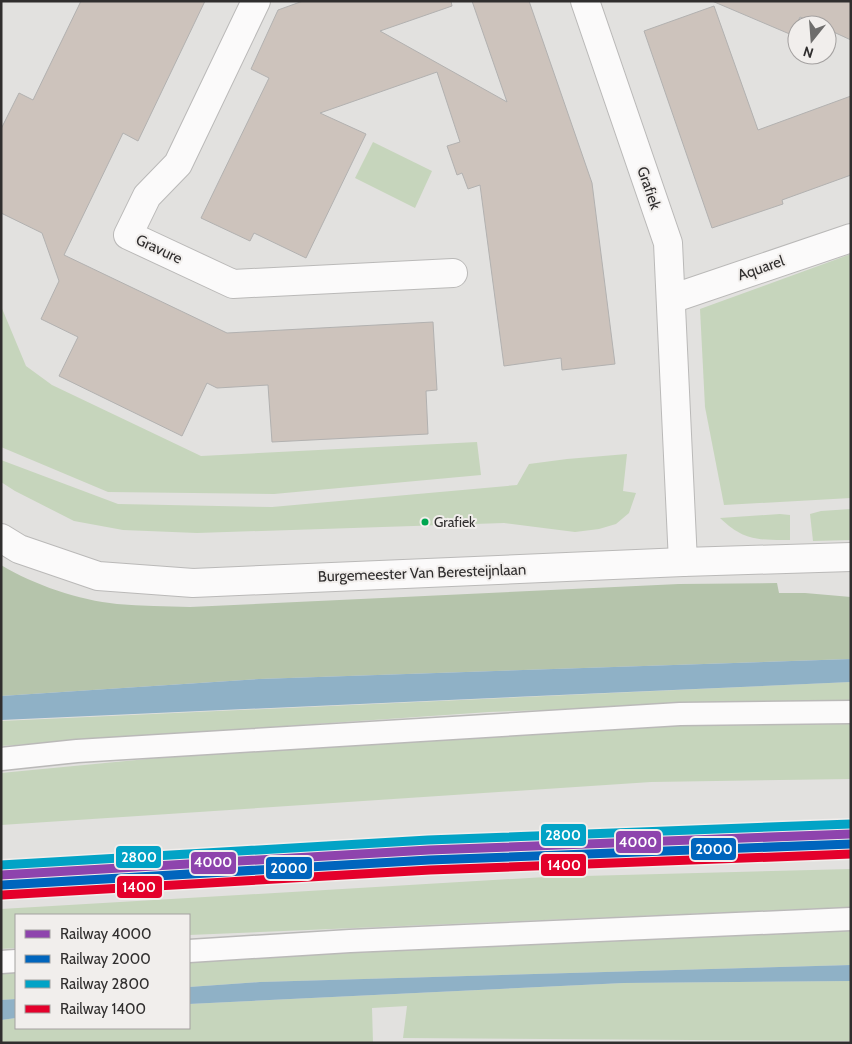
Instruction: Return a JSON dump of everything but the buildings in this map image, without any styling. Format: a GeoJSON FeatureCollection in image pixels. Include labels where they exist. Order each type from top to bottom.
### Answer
{"type":"FeatureCollection","features":[{"type":"Feature","properties":{"kind":"street","name":"Gravure"},"geometry":{"type":"LineString","coordinates":[[256,1],[178,164],[147,196],[128,235],[233,284],[453,273]]}},
{"type":"Feature","properties":{"kind":"street","name":"Grafiek"},"geometry":{"type":"LineString","coordinates":[[585,1],[668,243],[683,562]]}},
{"type":"Feature","properties":{"kind":"street","name":"Aquarel"},"geometry":{"type":"LineString","coordinates":[[671,299],[851,238]]}},
{"type":"Feature","properties":{"kind":"street","name":"Burgemeester Van Beresteijnlaan"},"geometry":{"type":"LineString","coordinates":[[1,538],[19,549],[98,576],[193,583],[683,562],[851,557]]}},
{"type":"Feature","properties":{"kind":"lane"},"geometry":{"type":"LineString","coordinates":[[1,759],[77,751],[670,714],[851,712]]}},
{"type":"Feature","properties":{"kind":"lane"},"geometry":{"type":"LineString","coordinates":[[190,951],[370,940],[851,919]]}},
{"type":"Feature","properties":{"kind":"lane"},"geometry":{"type":"LineString","coordinates":[[1,962],[15,961]]}},
{"type":"Feature","properties":{"kind":"green space"},"geometry":{"type":"Polygon","coordinates":[[[373,142],[432,171],[415,208],[355,178],[373,142]]]}},
{"type":"Feature","properties":{"kind":"green space"},"geometry":{"type":"Polygon","coordinates":[[[851,254],[851,498],[724,505],[705,407],[700,309],[851,254]]]}},
{"type":"Feature","properties":{"kind":"green space"},"geometry":{"type":"Polygon","coordinates":[[[1,306],[26,366],[52,385],[201,456],[477,442],[481,475],[274,494],[108,492],[1,447],[1,306]]]}},
{"type":"Feature","properties":{"kind":"green space"},"geometry":{"type":"Polygon","coordinates":[[[627,454],[623,491],[636,493],[629,513],[616,524],[599,529],[575,532],[504,523],[197,533],[123,530],[74,521],[1,482],[1,460],[118,504],[272,507],[517,485],[529,464],[627,454]]]}},
{"type":"Feature","properties":{"kind":"green space"},"geometry":{"type":"Polygon","coordinates":[[[851,509],[851,540],[813,541],[810,514],[821,511],[851,509]]]}},
{"type":"Feature","properties":{"kind":"green space"},"geometry":{"type":"Polygon","coordinates":[[[790,515],[790,540],[752,538],[729,526],[720,518],[790,515]]]}},
{"type":"Feature","properties":{"kind":"green space"},"geometry":{"type":"Polygon","coordinates":[[[1,565],[42,585],[72,595],[102,602],[144,606],[190,607],[679,584],[777,583],[779,593],[851,597],[851,659],[259,679],[1,696],[1,565]]]}},
{"type":"Feature","properties":{"kind":"green space"},"geometry":{"type":"Polygon","coordinates":[[[851,682],[851,700],[489,712],[1,746],[1,721],[851,682]]]}},
{"type":"Feature","properties":{"kind":"green space"},"geometry":{"type":"Polygon","coordinates":[[[851,724],[851,779],[651,782],[1,825],[1,773],[199,754],[661,726],[851,724]]]}},
{"type":"Feature","properties":{"kind":"green space"},"geometry":{"type":"Polygon","coordinates":[[[851,869],[851,907],[190,935],[190,914],[15,914],[15,948],[1,949],[1,909],[546,877],[851,869]]]}},
{"type":"Feature","properties":{"kind":"green space"},"geometry":{"type":"Polygon","coordinates":[[[851,931],[851,965],[260,982],[190,987],[190,960],[851,931]]]}},
{"type":"Feature","properties":{"kind":"green space"},"geometry":{"type":"Polygon","coordinates":[[[15,972],[15,999],[1,1000],[1,973],[15,972]]]}},
{"type":"Feature","properties":{"kind":"green space"},"geometry":{"type":"Polygon","coordinates":[[[851,981],[851,1041],[403,1038],[407,1006],[372,1008],[373,1043],[1,1043],[1,1020],[15,1018],[15,1029],[190,1029],[190,1004],[624,983],[851,981]]]}},
{"type":"Feature","properties":{"kind":"water"},"geometry":{"type":"Polygon","coordinates":[[[851,659],[851,682],[1,720],[1,696],[259,679],[851,659]]]}},
{"type":"Feature","properties":{"kind":"water"},"geometry":{"type":"Polygon","coordinates":[[[851,965],[851,981],[624,983],[190,1004],[190,987],[260,982],[851,965]]]}},
{"type":"Feature","properties":{"kind":"water"},"geometry":{"type":"Polygon","coordinates":[[[15,999],[15,1018],[1,1020],[1,1000],[15,999]]]}},
{"type":"Feature","properties":{"kind":"rail line","name":"2800"},"geometry":{"type":"LineString","coordinates":[[1,865],[428,840],[851,824]]}},
{"type":"Feature","properties":{"kind":"rail line","name":"4000"},"geometry":{"type":"LineString","coordinates":[[1,875],[429,850],[851,834]]}},
{"type":"Feature","properties":{"kind":"rail line","name":"2000"},"geometry":{"type":"LineString","coordinates":[[2,885],[429,860],[851,844]]}},
{"type":"Feature","properties":{"kind":"rail line","name":"1400"},"geometry":{"type":"LineString","coordinates":[[2,895],[430,870],[851,854]]}},
{"type":"Feature","properties":{"kind":"place","name":"Grafiek"},"geometry":{"type":"Point","coordinates":[425,522]}}]}
